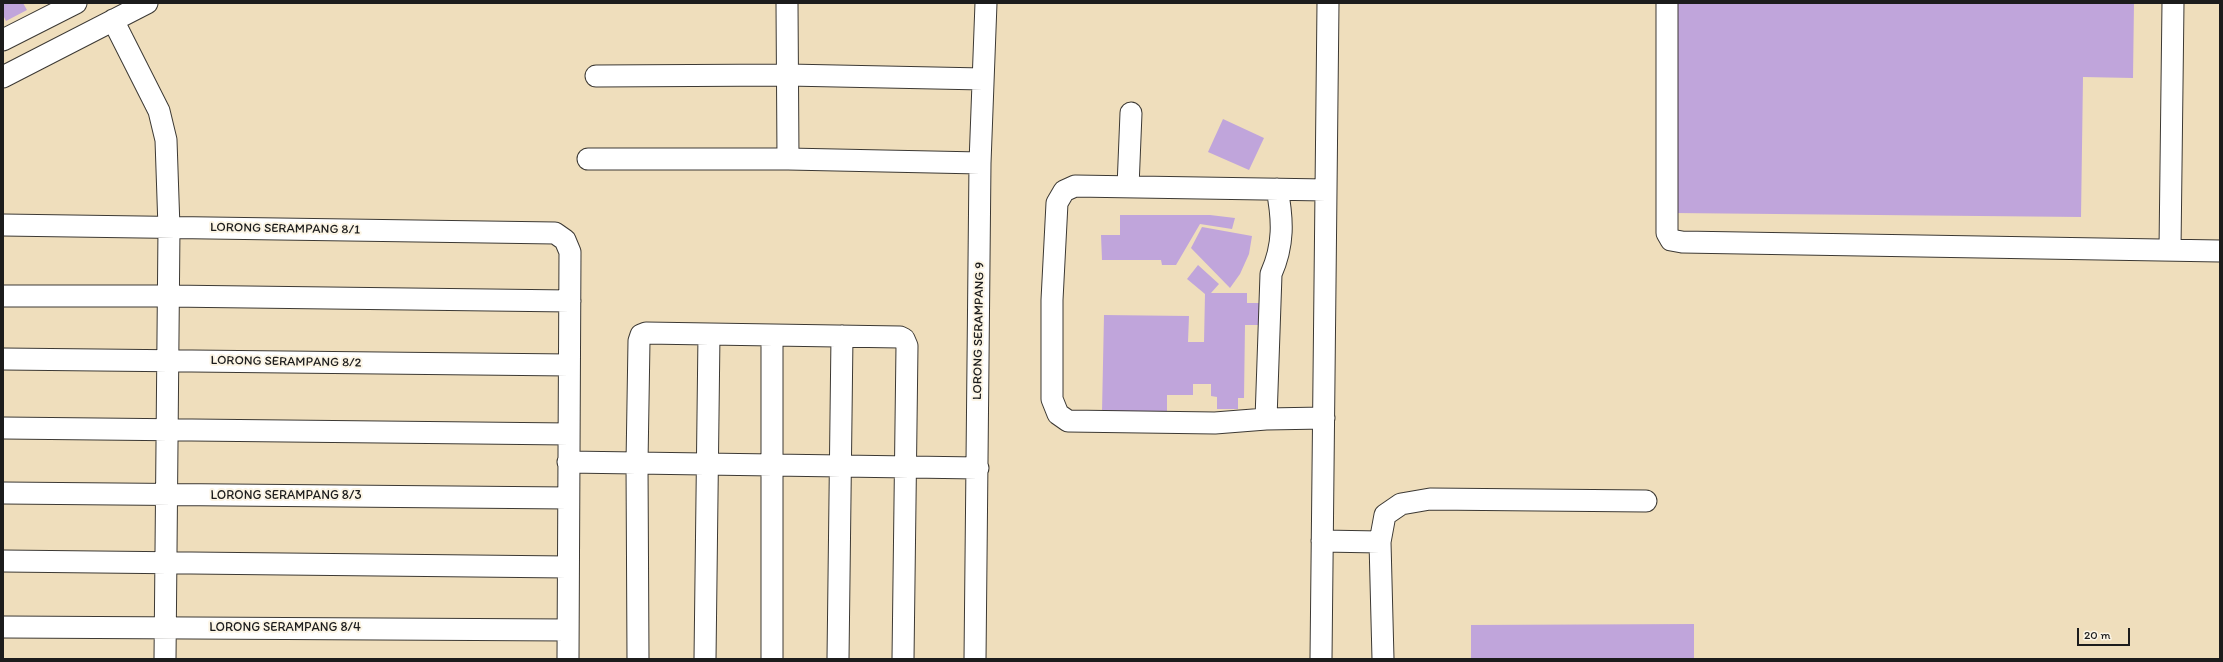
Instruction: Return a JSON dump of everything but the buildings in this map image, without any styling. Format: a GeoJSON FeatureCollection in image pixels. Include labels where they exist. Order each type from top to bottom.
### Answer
{"type":"FeatureCollection","features":[{"type":"Feature","properties":{"kind":"street"},"geometry":{"type":"LineString","coordinates":[[3,40],[76,3]]}},
{"type":"Feature","properties":{"kind":"street"},"geometry":{"type":"LineString","coordinates":[[3,77],[147,3]]}},
{"type":"Feature","properties":{"kind":"street"},"geometry":{"type":"LineString","coordinates":[[787,3],[788,159]]}},
{"type":"Feature","properties":{"kind":"street","name":"LORONG SERAMPANG 9"},"geometry":{"type":"LineString","coordinates":[[975,659],[980,163],[986,3]]}},
{"type":"Feature","properties":{"kind":"street"},"geometry":{"type":"LineString","coordinates":[[1321,659],[1328,3]]}},
{"type":"Feature","properties":{"kind":"street"},"geometry":{"type":"LineString","coordinates":[[1667,3],[1667,233],[1671,240],[1682,242],[2220,251]]}},
{"type":"Feature","properties":{"kind":"street"},"geometry":{"type":"LineString","coordinates":[[2170,249],[2173,3]]}},
{"type":"Feature","properties":{"kind":"street"},"geometry":{"type":"LineString","coordinates":[[114,20],[158,111],[166,140],[169,228],[165,659]]}},
{"type":"Feature","properties":{"kind":"street"},"geometry":{"type":"LineString","coordinates":[[596,76],[788,75],[983,79]]}},
{"type":"Feature","properties":{"kind":"street"},"geometry":{"type":"LineString","coordinates":[[1128,187],[1131,113]]}},
{"type":"Feature","properties":{"kind":"street"},"geometry":{"type":"LineString","coordinates":[[588,159],[788,159],[980,163]]}},
{"type":"Feature","properties":{"kind":"street"},"geometry":{"type":"LineString","coordinates":[[1324,418],[1266,419],[1215,423],[1068,421],[1058,414],[1052,399],[1052,300],[1057,203],[1064,191],[1075,186],[1326,190]]}},
{"type":"Feature","properties":{"kind":"street"},"geometry":{"type":"LineString","coordinates":[[1266,419],[1271,274],[1279,256],[1283,218],[1277,189]]}},
{"type":"Feature","properties":{"kind":"street","name":"LORONG SERAMPANG 8/1"},"geometry":{"type":"LineString","coordinates":[[3,225],[555,233],[565,240],[570,252],[570,301]]}},
{"type":"Feature","properties":{"kind":"street"},"geometry":{"type":"LineString","coordinates":[[3,296],[168,296],[570,301],[567,567],[568,659]]}},
{"type":"Feature","properties":{"kind":"street"},"geometry":{"type":"LineString","coordinates":[[638,659],[637,463],[639,341],[641,335],[646,333],[900,337],[904,339],[907,346],[903,659]]}},
{"type":"Feature","properties":{"kind":"street"},"geometry":{"type":"LineString","coordinates":[[705,659],[709,334]]}},
{"type":"Feature","properties":{"kind":"street"},"geometry":{"type":"LineString","coordinates":[[772,335],[772,659]]}},
{"type":"Feature","properties":{"kind":"street"},"geometry":{"type":"LineString","coordinates":[[838,659],[842,336]]}},
{"type":"Feature","properties":{"kind":"street","name":"LORONG SERAMPANG 8/2"},"geometry":{"type":"LineString","coordinates":[[3,360],[569,365]]}},
{"type":"Feature","properties":{"kind":"street"},"geometry":{"type":"LineString","coordinates":[[3,428],[569,434]]}},
{"type":"Feature","properties":{"kind":"street"},"geometry":{"type":"LineString","coordinates":[[568,462],[978,468]]}},
{"type":"Feature","properties":{"kind":"street","name":"LORONG SERAMPANG 8/3"},"geometry":{"type":"LineString","coordinates":[[3,493],[568,498]]}},
{"type":"Feature","properties":{"kind":"street"},"geometry":{"type":"LineString","coordinates":[[1383,659],[1380,542],[1385,515],[1401,504],[1430,499],[1646,501]]}},
{"type":"Feature","properties":{"kind":"street"},"geometry":{"type":"LineString","coordinates":[[1322,541],[1380,542]]}},
{"type":"Feature","properties":{"kind":"street"},"geometry":{"type":"LineString","coordinates":[[3,561],[567,567]]}},
{"type":"Feature","properties":{"kind":"street","name":"LORONG SERAMPANG 8/4"},"geometry":{"type":"LineString","coordinates":[[3,627],[568,630]]}}]}
